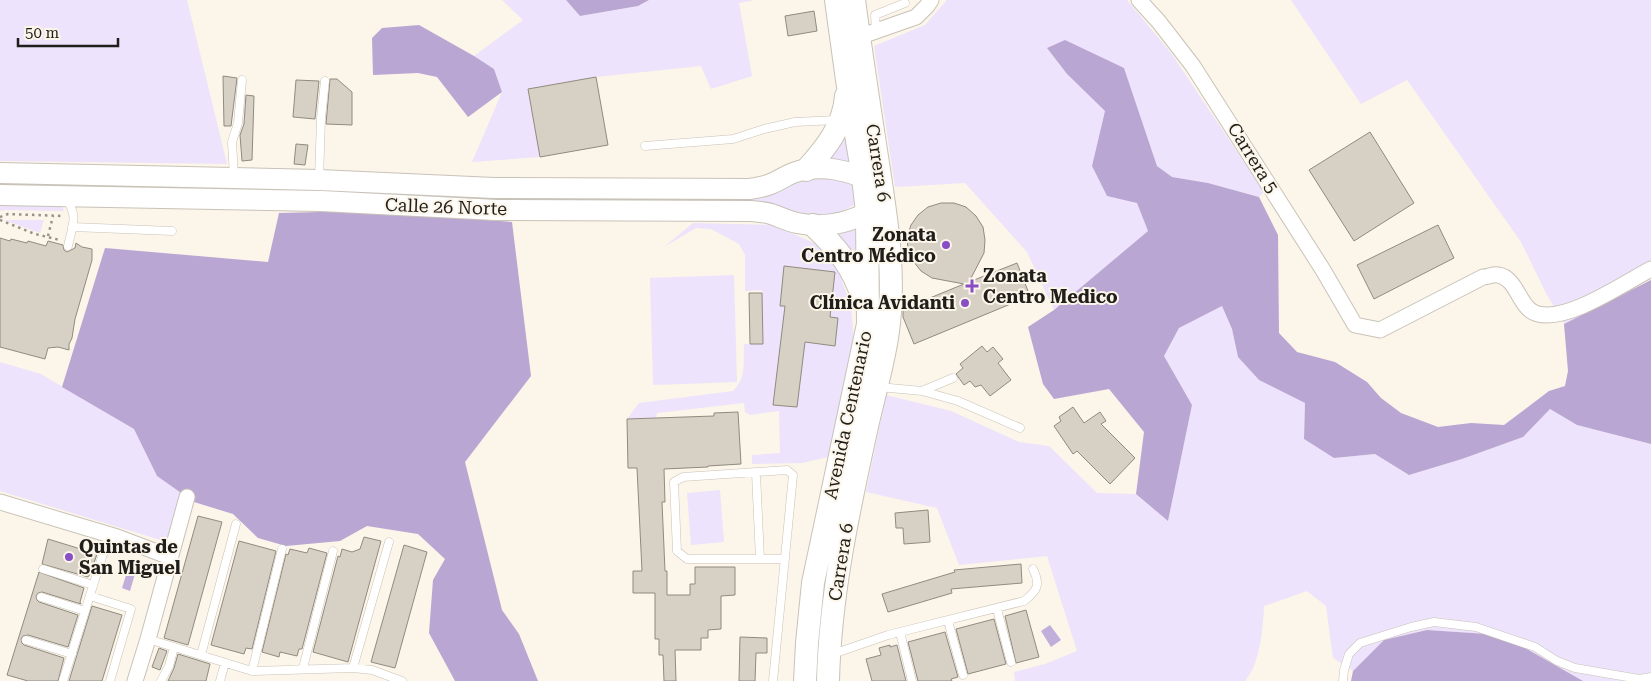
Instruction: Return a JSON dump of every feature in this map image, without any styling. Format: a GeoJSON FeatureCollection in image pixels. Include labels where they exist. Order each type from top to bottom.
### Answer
{"type":"FeatureCollection","features":[{"type":"Feature","properties":{"kind":"main road","name":"Avenida Centenario"},"geometry":{"type":"LineString","coordinates":[[805,681],[813,584],[868,324],[874,195],[847,80],[836,0]]}},
{"type":"Feature","properties":{"kind":"main road","name":"Carrera 6"},"geometry":{"type":"LineString","coordinates":[[828,681],[829,655],[845,528],[888,331],[891,294],[890,251],[874,195],[867,34],[854,0]]}},
{"type":"Feature","properties":{"kind":"main road"},"geometry":{"type":"LineString","coordinates":[[806,170],[832,138],[841,120],[846,100],[847,80]]}},
{"type":"Feature","properties":{"kind":"main road"},"geometry":{"type":"LineString","coordinates":[[812,225],[840,253],[851,269],[865,305],[868,324]]}},
{"type":"Feature","properties":{"kind":"street"},"geometry":{"type":"LineString","coordinates":[[867,34],[916,18],[931,0]]}},
{"type":"Feature","properties":{"kind":"street","name":"Carrera 5"},"geometry":{"type":"LineString","coordinates":[[1139,0],[1159,22],[1193,66],[1302,236],[1355,324],[1380,330],[1483,277],[1498,275],[1508,280],[1528,309],[1537,314],[1551,315],[1576,310],[1651,269]]}},
{"type":"Feature","properties":{"kind":"street","name":"Calle 26 Norte"},"geometry":{"type":"LineString","coordinates":[[0,174],[321,180],[494,188],[749,189],[767,185],[794,173],[825,168],[845,171],[874,195],[849,221],[831,225],[812,225],[796,223],[770,214],[752,211],[496,210],[321,201],[0,194]]}},
{"type":"Feature","properties":{"kind":"street"},"geometry":{"type":"LineString","coordinates":[[134,681],[148,640],[187,497]]}},
{"type":"Feature","properties":{"kind":"street"},"geometry":{"type":"LineString","coordinates":[[0,502],[118,537],[170,556]]}},
{"type":"Feature","properties":{"kind":"lane"},"geometry":{"type":"LineString","coordinates":[[867,34],[875,15],[905,3]]}},
{"type":"Feature","properties":{"kind":"lane"},"geometry":{"type":"LineString","coordinates":[[234,178],[232,142],[238,123],[242,80]]}},
{"type":"Feature","properties":{"kind":"lane"},"geometry":{"type":"LineString","coordinates":[[321,180],[321,118],[325,81]]}},
{"type":"Feature","properties":{"kind":"lane"},"geometry":{"type":"LineString","coordinates":[[645,146],[733,139],[764,128],[795,122],[841,120]]}},
{"type":"Feature","properties":{"kind":"lane"},"geometry":{"type":"LineString","coordinates":[[64,195],[71,205],[75,216],[68,244]]}},
{"type":"Feature","properties":{"kind":"lane"},"geometry":{"type":"LineString","coordinates":[[72,227],[172,231]]}},
{"type":"Feature","properties":{"kind":"lane"},"geometry":{"type":"LineString","coordinates":[[922,391],[953,378]]}},
{"type":"Feature","properties":{"kind":"lane"},"geometry":{"type":"LineString","coordinates":[[876,386],[922,391],[958,401],[1020,428]]}},
{"type":"Feature","properties":{"kind":"lane"},"geometry":{"type":"LineString","coordinates":[[773,681],[785,559],[793,475],[787,470],[683,477],[674,482],[677,551],[687,558],[785,559]]}},
{"type":"Feature","properties":{"kind":"lane"},"geometry":{"type":"LineString","coordinates":[[756,473],[760,559]]}},
{"type":"Feature","properties":{"kind":"lane"},"geometry":{"type":"LineString","coordinates":[[202,656],[236,524]]}},
{"type":"Feature","properties":{"kind":"lane"},"geometry":{"type":"LineString","coordinates":[[63,681],[103,554],[116,544],[118,537]]}},
{"type":"Feature","properties":{"kind":"lane"},"geometry":{"type":"LineString","coordinates":[[353,668],[389,542]]}},
{"type":"Feature","properties":{"kind":"lane"},"geometry":{"type":"LineString","coordinates":[[252,670],[282,549]]}},
{"type":"Feature","properties":{"kind":"lane"},"geometry":{"type":"LineString","coordinates":[[303,668],[333,551]]}},
{"type":"Feature","properties":{"kind":"lane"},"geometry":{"type":"LineString","coordinates":[[43,569],[93,585]]}},
{"type":"Feature","properties":{"kind":"lane"},"geometry":{"type":"LineString","coordinates":[[829,655],[900,632],[1024,601],[1037,588],[1038,579],[1033,569]]}},
{"type":"Feature","properties":{"kind":"lane"},"geometry":{"type":"LineString","coordinates":[[90,596],[131,609],[110,681]]}},
{"type":"Feature","properties":{"kind":"lane"},"geometry":{"type":"LineString","coordinates":[[41,597],[85,611]]}},
{"type":"Feature","properties":{"kind":"lane"},"geometry":{"type":"LineString","coordinates":[[998,609],[1011,662]]}},
{"type":"Feature","properties":{"kind":"lane"},"geometry":{"type":"LineString","coordinates":[[948,621],[963,675]]}},
{"type":"Feature","properties":{"kind":"lane"},"geometry":{"type":"LineString","coordinates":[[1343,681],[1349,654],[1360,643],[1434,622],[1476,626],[1536,647],[1557,661],[1575,668],[1639,679],[1651,676]]}},
{"type":"Feature","properties":{"kind":"lane"},"geometry":{"type":"LineString","coordinates":[[900,632],[912,681]]}},
{"type":"Feature","properties":{"kind":"lane"},"geometry":{"type":"LineString","coordinates":[[26,640],[72,654]]}},
{"type":"Feature","properties":{"kind":"lane"},"geometry":{"type":"LineString","coordinates":[[148,640],[252,670],[353,668],[372,670],[393,676],[402,681]]}},
{"type":"Feature","properties":{"kind":"lane"},"geometry":{"type":"LineString","coordinates":[[162,681],[169,666],[174,647]]}},
{"type":"Feature","properties":{"kind":"lane"},"geometry":{"type":"LineString","coordinates":[[220,681],[225,663]]}},
{"type":"Feature","properties":{"kind":"path"},"geometry":{"type":"LineString","coordinates":[[0,218],[8,214],[75,216]]}},
{"type":"Feature","properties":{"kind":"path"},"geometry":{"type":"LineString","coordinates":[[48,236],[53,216]]}},
{"type":"Feature","properties":{"kind":"path"},"geometry":{"type":"LineString","coordinates":[[0,218],[35,234],[48,236],[68,244]]}},
{"type":"Feature","properties":{"kind":"shaded area"},"geometry":{"type":"Polygon","coordinates":[[[0,0],[187,0],[227,164],[0,161],[0,0]]]}},
{"type":"Feature","properties":{"kind":"shaded area"},"geometry":{"type":"Polygon","coordinates":[[[502,0],[566,0],[580,16],[638,6],[649,0],[755,0],[739,3],[752,76],[711,89],[701,66],[596,77],[529,89],[540,157],[472,162],[502,92],[494,69],[474,56],[523,20],[502,0]]]}},
{"type":"Feature","properties":{"kind":"shaded area"},"geometry":{"type":"Polygon","coordinates":[[[566,0],[649,0],[638,6],[580,16],[566,0]]]}},
{"type":"Feature","properties":{"kind":"shaded area"},"geometry":{"type":"Polygon","coordinates":[[[947,0],[1127,0],[1171,53],[1264,192],[1259,197],[1208,183],[1171,177],[1157,166],[1124,68],[1047,48],[1067,74],[1105,111],[1092,166],[1107,196],[1137,202],[1148,231],[1054,310],[1027,252],[965,183],[895,187],[874,46],[925,25],[947,0]]]}},
{"type":"Feature","properties":{"kind":"shaded area"},"geometry":{"type":"Polygon","coordinates":[[[1291,0],[1651,0],[1651,279],[1564,324],[1546,293],[1521,242],[1407,80],[1361,104],[1291,0]]]}},
{"type":"Feature","properties":{"kind":"shaded area"},"geometry":{"type":"Polygon","coordinates":[[[419,25],[494,69],[502,92],[468,117],[437,77],[418,73],[373,75],[372,38],[382,28],[419,25]]]}},
{"type":"Feature","properties":{"kind":"shaded area"},"geometry":{"type":"Polygon","coordinates":[[[1065,40],[1124,68],[1157,166],[1172,177],[1208,183],[1259,197],[1278,235],[1279,333],[1297,352],[1335,362],[1367,382],[1381,398],[1401,413],[1438,427],[1471,423],[1504,425],[1549,391],[1565,386],[1568,371],[1564,324],[1651,280],[1651,444],[1577,425],[1550,409],[1523,437],[1462,459],[1409,475],[1375,454],[1334,458],[1304,439],[1305,403],[1259,380],[1238,357],[1232,329],[1222,306],[1179,328],[1164,356],[1192,405],[1168,521],[1136,494],[1144,432],[1109,389],[1054,399],[1043,384],[1028,327],[1054,310],[1148,231],[1137,203],[1107,196],[1092,166],[1105,111],[1067,74],[1047,48],[1065,40]]]}},
{"type":"Feature","properties":{"kind":"shaded area"},"geometry":{"type":"Polygon","coordinates":[[[846,130],[852,167],[824,162],[846,130]]]}},
{"type":"Feature","properties":{"kind":"shaded area"},"geometry":{"type":"Polygon","coordinates":[[[819,176],[842,180],[851,184],[855,189],[857,203],[838,213],[825,216],[798,212],[765,202],[494,200],[494,197],[770,194],[805,179],[819,176]]]}},
{"type":"Feature","properties":{"kind":"shaded area"},"geometry":{"type":"Polygon","coordinates":[[[0,182],[370,191],[370,194],[0,187],[0,182]]]}},
{"type":"Feature","properties":{"kind":"shaded area"},"geometry":{"type":"Polygon","coordinates":[[[0,201],[61,204],[64,211],[0,211],[0,201]]]}},
{"type":"Feature","properties":{"kind":"shaded area"},"geometry":{"type":"Polygon","coordinates":[[[360,211],[512,222],[531,376],[465,462],[502,610],[519,634],[538,681],[455,681],[429,633],[433,580],[445,559],[418,534],[367,526],[340,541],[286,546],[258,538],[233,514],[194,502],[157,476],[134,429],[62,387],[105,248],[268,262],[279,213],[360,211]]]}},
{"type":"Feature","properties":{"kind":"shaded area"},"geometry":{"type":"Polygon","coordinates":[[[4,220],[44,220],[40,233],[4,220]]]}},
{"type":"Feature","properties":{"kind":"shaded area"},"geometry":{"type":"Polygon","coordinates":[[[859,221],[863,277],[831,231],[859,221]]]}},
{"type":"Feature","properties":{"kind":"shaded area"},"geometry":{"type":"Polygon","coordinates":[[[693,223],[773,225],[821,246],[839,272],[851,306],[854,340],[828,457],[802,463],[752,464],[752,455],[780,453],[779,411],[750,415],[745,412],[744,403],[657,413],[656,418],[627,419],[639,403],[733,391],[742,375],[744,344],[763,344],[762,290],[745,291],[745,255],[739,244],[711,229],[696,228],[664,247],[693,223]]]}},
{"type":"Feature","properties":{"kind":"shaded area"},"geometry":{"type":"Polygon","coordinates":[[[734,275],[737,382],[653,385],[650,278],[734,275]]]}},
{"type":"Feature","properties":{"kind":"shaded area"},"geometry":{"type":"Polygon","coordinates":[[[1222,306],[1232,329],[1238,357],[1259,380],[1305,403],[1304,439],[1334,458],[1375,454],[1409,475],[1462,459],[1523,437],[1550,409],[1577,425],[1651,444],[1651,681],[1583,681],[1525,648],[1487,634],[1427,630],[1384,640],[1353,671],[1333,658],[1326,606],[1307,591],[1264,606],[1262,635],[1257,656],[1245,681],[1015,681],[1014,672],[1045,664],[1077,651],[1047,556],[959,565],[937,508],[866,492],[886,395],[951,411],[1019,442],[1049,446],[1097,493],[1136,494],[1168,521],[1192,405],[1164,356],[1179,328],[1222,306]]]}},
{"type":"Feature","properties":{"kind":"shaded area"},"geometry":{"type":"Polygon","coordinates":[[[0,362],[41,374],[134,429],[157,476],[183,494],[167,542],[0,491],[0,362]]]}},
{"type":"Feature","properties":{"kind":"shaded area"},"geometry":{"type":"Polygon","coordinates":[[[720,490],[724,542],[691,545],[687,493],[720,490]]]}},
{"type":"Feature","properties":{"kind":"shaded area"},"geometry":{"type":"Polygon","coordinates":[[[127,572],[135,574],[130,591],[122,588],[127,572]]]}},
{"type":"Feature","properties":{"kind":"shaded area"},"geometry":{"type":"Polygon","coordinates":[[[1050,625],[1061,640],[1051,647],[1041,631],[1050,625]]]}},
{"type":"Feature","properties":{"kind":"shaded area"},"geometry":{"type":"Polygon","coordinates":[[[1427,630],[1487,634],[1525,648],[1583,681],[1351,681],[1353,671],[1384,640],[1427,630]]]}},
{"type":"Feature","properties":{"kind":"building"},"geometry":{"type":"Polygon","coordinates":[[[814,11],[817,31],[788,36],[785,16],[814,11]]]}},
{"type":"Feature","properties":{"kind":"building"},"geometry":{"type":"Polygon","coordinates":[[[223,76],[237,78],[231,126],[224,126],[223,76]]]}},
{"type":"Feature","properties":{"kind":"building"},"geometry":{"type":"Polygon","coordinates":[[[596,77],[608,145],[540,157],[528,89],[596,77]]]}},
{"type":"Feature","properties":{"kind":"building"},"geometry":{"type":"Polygon","coordinates":[[[330,79],[337,79],[352,92],[352,125],[326,124],[330,79]]]}},
{"type":"Feature","properties":{"kind":"building"},"geometry":{"type":"Polygon","coordinates":[[[296,80],[319,81],[315,119],[293,117],[296,80]]]}},
{"type":"Feature","properties":{"kind":"building"},"geometry":{"type":"Polygon","coordinates":[[[246,95],[254,96],[252,160],[242,161],[240,135],[244,124],[246,95]]]}},
{"type":"Feature","properties":{"kind":"building"},"geometry":{"type":"Polygon","coordinates":[[[1370,132],[1414,203],[1354,241],[1309,170],[1370,132]]]}},
{"type":"Feature","properties":{"kind":"building"},"geometry":{"type":"Polygon","coordinates":[[[296,144],[308,145],[305,165],[294,164],[296,144]]]}},
{"type":"Feature","properties":{"kind":"building"},"geometry":{"type":"Polygon","coordinates":[[[941,203],[954,203],[966,207],[976,216],[983,227],[984,253],[969,282],[1017,263],[1030,296],[914,344],[903,317],[903,309],[964,284],[932,278],[921,271],[913,261],[908,250],[907,237],[911,225],[918,215],[928,207],[941,203]]]}},
{"type":"Feature","properties":{"kind":"building"},"geometry":{"type":"Polygon","coordinates":[[[1438,225],[1454,258],[1374,299],[1357,265],[1438,225]]]}},
{"type":"Feature","properties":{"kind":"building"},"geometry":{"type":"Polygon","coordinates":[[[0,238],[27,243],[28,241],[46,246],[48,241],[63,245],[64,250],[67,252],[75,248],[76,243],[82,247],[92,249],[92,260],[75,319],[69,350],[58,347],[48,348],[45,359],[0,347],[0,238]]]}},
{"type":"Feature","properties":{"kind":"building"},"geometry":{"type":"Polygon","coordinates":[[[784,266],[835,272],[830,317],[838,318],[835,346],[805,342],[797,407],[773,405],[785,306],[780,306],[784,266]]]}},
{"type":"Feature","properties":{"kind":"building"},"geometry":{"type":"Polygon","coordinates":[[[749,293],[762,293],[763,344],[750,344],[749,293]]]}},
{"type":"Feature","properties":{"kind":"building"},"geometry":{"type":"Polygon","coordinates":[[[982,346],[987,352],[993,347],[1003,359],[998,363],[1011,380],[990,396],[981,385],[975,387],[970,381],[964,385],[956,374],[963,368],[960,364],[982,346]]]}},
{"type":"Feature","properties":{"kind":"building"},"geometry":{"type":"Polygon","coordinates":[[[1073,407],[1084,423],[1100,412],[1106,421],[1101,424],[1135,458],[1110,484],[1077,451],[1073,454],[1054,426],[1061,421],[1059,417],[1073,407]]]}},
{"type":"Feature","properties":{"kind":"building"},"geometry":{"type":"Polygon","coordinates":[[[738,412],[741,464],[664,469],[665,502],[662,502],[667,595],[690,595],[690,584],[695,584],[695,567],[735,567],[735,595],[721,596],[721,629],[708,630],[708,638],[701,638],[701,650],[675,650],[676,681],[664,681],[663,655],[659,655],[659,639],[655,639],[655,593],[633,593],[633,571],[642,571],[637,468],[628,468],[627,419],[714,416],[714,413],[738,412]]]}},
{"type":"Feature","properties":{"kind":"building"},"geometry":{"type":"Polygon","coordinates":[[[928,510],[930,542],[904,544],[903,528],[896,528],[895,513],[928,510]]]}},
{"type":"Feature","properties":{"kind":"building"},"geometry":{"type":"Polygon","coordinates":[[[198,516],[222,522],[188,645],[164,638],[198,516]]]}},
{"type":"Feature","properties":{"kind":"building"},"geometry":{"type":"Polygon","coordinates":[[[364,537],[381,541],[348,662],[313,652],[338,556],[340,557],[342,549],[352,552],[360,549],[364,537]]]}},
{"type":"Feature","properties":{"kind":"building","name":"Quintas de San Miguel"},"geometry":{"type":"Polygon","coordinates":[[[48,539],[97,554],[90,575],[88,577],[42,564],[48,539]]]}},
{"type":"Feature","properties":{"kind":"building"},"geometry":{"type":"Polygon","coordinates":[[[239,541],[276,551],[252,649],[246,648],[244,654],[211,645],[239,541]]]}},
{"type":"Feature","properties":{"kind":"building"},"geometry":{"type":"Polygon","coordinates":[[[404,545],[427,552],[395,668],[371,662],[404,545]]]}},
{"type":"Feature","properties":{"kind":"building"},"geometry":{"type":"Polygon","coordinates":[[[309,548],[327,553],[302,649],[299,649],[297,656],[280,652],[279,657],[262,652],[286,554],[288,555],[290,549],[307,553],[309,548]]]}},
{"type":"Feature","properties":{"kind":"building"},"geometry":{"type":"Polygon","coordinates":[[[1021,564],[1022,583],[951,589],[952,593],[888,612],[882,594],[955,572],[954,570],[1021,564]]]}},
{"type":"Feature","properties":{"kind":"building"},"geometry":{"type":"Polygon","coordinates":[[[39,572],[84,588],[81,604],[42,592],[36,596],[39,602],[78,615],[68,647],[28,635],[23,636],[21,639],[24,645],[64,658],[58,681],[28,681],[7,675],[39,572]]]}},
{"type":"Feature","properties":{"kind":"building"},"geometry":{"type":"Polygon","coordinates":[[[92,606],[122,615],[102,681],[69,681],[92,606]]]}},
{"type":"Feature","properties":{"kind":"building"},"geometry":{"type":"Polygon","coordinates":[[[1026,610],[1039,657],[1016,663],[1005,616],[1026,610]]]}},
{"type":"Feature","properties":{"kind":"building"},"geometry":{"type":"Polygon","coordinates":[[[994,619],[1006,664],[968,674],[956,629],[994,619]]]}},
{"type":"Feature","properties":{"kind":"building"},"geometry":{"type":"Polygon","coordinates":[[[945,632],[958,677],[951,679],[952,681],[918,681],[908,642],[945,632]]]}},
{"type":"Feature","properties":{"kind":"building"},"geometry":{"type":"Polygon","coordinates":[[[740,637],[767,638],[767,653],[756,653],[755,681],[739,681],[740,637]]]}},
{"type":"Feature","properties":{"kind":"building"},"geometry":{"type":"Polygon","coordinates":[[[890,645],[890,647],[897,645],[906,681],[872,681],[866,659],[881,655],[879,648],[890,645]]]}},
{"type":"Feature","properties":{"kind":"building"},"geometry":{"type":"Polygon","coordinates":[[[159,648],[167,651],[160,670],[152,667],[159,648]]]}},
{"type":"Feature","properties":{"kind":"building"},"geometry":{"type":"Polygon","coordinates":[[[178,654],[210,664],[206,681],[168,681],[178,654]]]}},
{"type":"Feature","properties":{"kind":"place","name":"Zonata Centro Médico"},"geometry":{"type":"Point","coordinates":[946,245]}},
{"type":"Feature","properties":{"kind":"place","name":"Zonata Centro Medico"},"geometry":{"type":"Point","coordinates":[972,286]}},
{"type":"Feature","properties":{"kind":"place","name":"Clínica Avidanti"},"geometry":{"type":"Point","coordinates":[965,303]}},
{"type":"Feature","properties":{"kind":"place","name":"Quintas de San Miguel"},"geometry":{"type":"Point","coordinates":[69,557]}}]}
